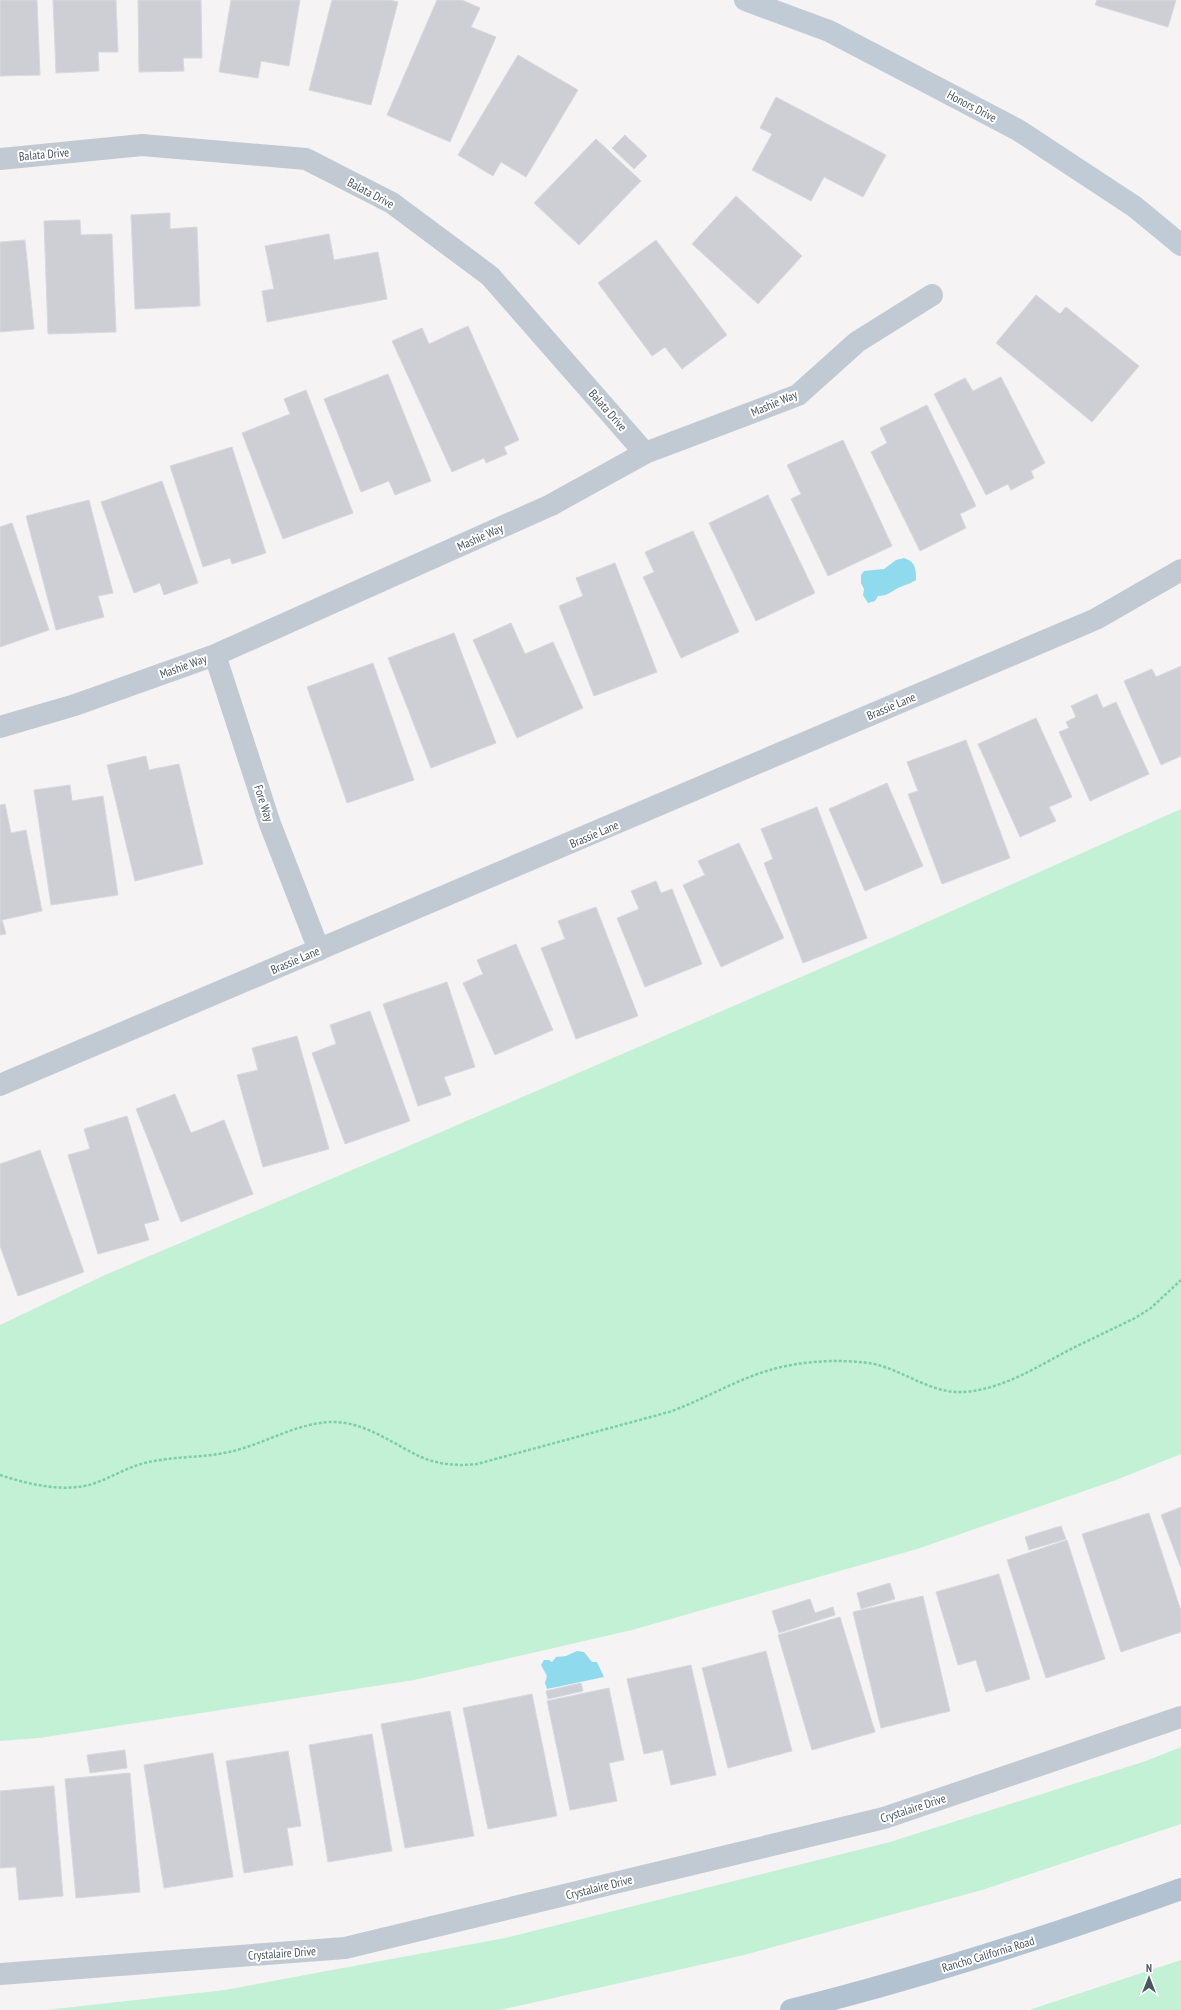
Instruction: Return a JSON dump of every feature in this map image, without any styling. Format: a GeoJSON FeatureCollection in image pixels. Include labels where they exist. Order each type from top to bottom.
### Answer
{"type":"FeatureCollection","features":[{"type":"Feature","properties":{"kind":"main road","name":"Rancho California Road"},"geometry":{"type":"LineString","coordinates":[[791,2010],[864,1992],[1084,1924],[1181,1889]]}},
{"type":"Feature","properties":{"kind":"street","name":"Honors Drive"},"geometry":{"type":"LineString","coordinates":[[745,0],[829,31],[1018,130],[1135,207],[1181,245]]}},
{"type":"Feature","properties":{"kind":"street","name":"Balata Drive"},"geometry":{"type":"LineString","coordinates":[[0,159],[142,145],[306,159],[392,203],[490,276],[646,453]]}},
{"type":"Feature","properties":{"kind":"street","name":"Mashie Way"},"geometry":{"type":"LineString","coordinates":[[0,727],[75,705],[215,655],[551,505],[646,453],[798,395],[857,342],[932,295]]}},
{"type":"Feature","properties":{"kind":"street","name":"Brassie Lane"},"geometry":{"type":"LineString","coordinates":[[0,1085],[1096,619],[1181,570]]}},
{"type":"Feature","properties":{"kind":"street","name":"Fore Way"},"geometry":{"type":"LineString","coordinates":[[215,655],[270,824],[319,950]]}},
{"type":"Feature","properties":{"kind":"street","name":"Crystalaire Drive"},"geometry":{"type":"LineString","coordinates":[[0,1974],[345,1948],[884,1818],[1181,1718]]}},
{"type":"Feature","properties":{"kind":"path"},"geometry":{"type":"LineString","coordinates":[[0,1475],[43,1486],[63,1488],[89,1485],[141,1464],[168,1458],[233,1451],[313,1423],[333,1422],[352,1424],[390,1439],[422,1457],[459,1466],[478,1464],[669,1412],[769,1370],[795,1364],[819,1362],[869,1363],[890,1368],[945,1391],[963,1392],[984,1389],[1027,1372],[1134,1318],[1151,1308],[1181,1280]]}},
{"type":"Feature","properties":{"kind":"green space"},"geometry":{"type":"Polygon","coordinates":[[[1181,809],[1181,1454],[1116,1480],[917,1549],[632,1630],[414,1680],[39,1738],[0,1741],[0,1325],[105,1275],[889,939],[1181,809]]]}},
{"type":"Feature","properties":{"kind":"green space"},"geometry":{"type":"Polygon","coordinates":[[[1181,1747],[1181,1824],[982,1890],[744,1955],[500,2010],[46,2010],[225,1990],[505,1938],[890,1842],[1146,1761],[1181,1747]]]}},
{"type":"Feature","properties":{"kind":"green space"},"geometry":{"type":"Polygon","coordinates":[[[1181,1960],[1181,2010],[1029,2010],[1181,1960]]]}},
{"type":"Feature","properties":{"kind":"water"},"geometry":{"type":"Polygon","coordinates":[[[904,558],[913,564],[916,572],[916,580],[887,595],[878,596],[875,601],[868,603],[863,595],[864,589],[861,583],[861,575],[864,571],[884,569],[896,560],[904,558]]]}},
{"type":"Feature","properties":{"kind":"water"},"geometry":{"type":"Polygon","coordinates":[[[577,1651],[584,1652],[592,1662],[597,1662],[604,1677],[547,1689],[545,1683],[547,1676],[541,1665],[544,1660],[549,1660],[552,1662],[556,1657],[566,1656],[577,1651]]]}},
{"type":"Feature","properties":{"kind":"building"},"geometry":{"type":"Polygon","coordinates":[[[0,0],[37,0],[40,75],[0,76],[0,0]]]}},
{"type":"Feature","properties":{"kind":"building"},"geometry":{"type":"Polygon","coordinates":[[[53,0],[116,0],[118,52],[98,52],[99,71],[56,73],[53,0]]]}},
{"type":"Feature","properties":{"kind":"building"},"geometry":{"type":"Polygon","coordinates":[[[138,0],[201,0],[202,58],[183,58],[184,71],[139,72],[138,0]]]}},
{"type":"Feature","properties":{"kind":"building"},"geometry":{"type":"Polygon","coordinates":[[[231,0],[300,0],[289,66],[261,61],[258,78],[219,72],[231,0]]]}},
{"type":"Feature","properties":{"kind":"building"},"geometry":{"type":"Polygon","coordinates":[[[332,0],[390,0],[398,2],[371,105],[309,90],[332,0]]]}},
{"type":"Feature","properties":{"kind":"building"},"geometry":{"type":"Polygon","coordinates":[[[437,0],[462,0],[480,8],[471,27],[496,37],[450,142],[387,115],[437,0]]]}},
{"type":"Feature","properties":{"kind":"building"},"geometry":{"type":"Polygon","coordinates":[[[1097,0],[1176,0],[1168,27],[1095,5],[1097,0]]]}},
{"type":"Feature","properties":{"kind":"building"},"geometry":{"type":"Polygon","coordinates":[[[518,55],[578,90],[526,177],[501,162],[493,176],[458,155],[518,55]]]}},
{"type":"Feature","properties":{"kind":"building"},"geometry":{"type":"Polygon","coordinates":[[[776,97],[886,155],[863,197],[824,177],[811,201],[752,170],[772,134],[760,128],[776,97]]]}},
{"type":"Feature","properties":{"kind":"building"},"geometry":{"type":"Polygon","coordinates":[[[625,135],[647,156],[634,169],[612,148],[625,135]]]}},
{"type":"Feature","properties":{"kind":"building"},"geometry":{"type":"Polygon","coordinates":[[[596,139],[641,181],[579,245],[534,203],[596,139]]]}},
{"type":"Feature","properties":{"kind":"building"},"geometry":{"type":"Polygon","coordinates":[[[736,196],[802,256],[758,304],[692,244],[736,196]]]}},
{"type":"Feature","properties":{"kind":"building"},"geometry":{"type":"Polygon","coordinates":[[[170,213],[170,229],[197,227],[200,306],[135,309],[131,215],[170,213]]]}},
{"type":"Feature","properties":{"kind":"building"},"geometry":{"type":"Polygon","coordinates":[[[80,220],[81,235],[112,234],[116,332],[48,334],[44,221],[80,220]]]}},
{"type":"Feature","properties":{"kind":"building"},"geometry":{"type":"Polygon","coordinates":[[[329,234],[334,260],[378,252],[387,299],[267,322],[262,291],[274,289],[265,246],[329,234]]]}},
{"type":"Feature","properties":{"kind":"building"},"geometry":{"type":"Polygon","coordinates":[[[25,240],[34,329],[0,332],[0,242],[25,240]]]}},
{"type":"Feature","properties":{"kind":"building"},"geometry":{"type":"Polygon","coordinates":[[[656,240],[727,335],[682,369],[665,347],[652,356],[598,283],[656,240]]]}},
{"type":"Feature","properties":{"kind":"building"},"geometry":{"type":"Polygon","coordinates":[[[1036,295],[1060,314],[1066,307],[1139,366],[1092,422],[996,343],[1036,295]]]}},
{"type":"Feature","properties":{"kind":"building"},"geometry":{"type":"Polygon","coordinates":[[[468,326],[519,440],[504,447],[507,454],[486,463],[484,458],[452,472],[392,341],[422,328],[429,344],[468,326]]]}},
{"type":"Feature","properties":{"kind":"building"},"geometry":{"type":"Polygon","coordinates":[[[388,374],[431,481],[395,495],[389,481],[361,492],[324,399],[388,374]]]}},
{"type":"Feature","properties":{"kind":"building"},"geometry":{"type":"Polygon","coordinates":[[[1001,377],[1045,463],[1031,471],[1034,478],[1011,490],[1008,484],[986,495],[934,394],[965,378],[973,391],[1001,377]]]}},
{"type":"Feature","properties":{"kind":"building"},"geometry":{"type":"Polygon","coordinates":[[[306,390],[353,513],[283,539],[242,433],[290,414],[284,399],[306,390]]]}},
{"type":"Feature","properties":{"kind":"building"},"geometry":{"type":"Polygon","coordinates":[[[927,405],[976,506],[960,514],[966,528],[920,551],[871,452],[887,443],[880,428],[927,405]]]}},
{"type":"Feature","properties":{"kind":"building"},"geometry":{"type":"Polygon","coordinates":[[[843,440],[892,546],[828,576],[791,499],[801,494],[787,465],[843,440]]]}},
{"type":"Feature","properties":{"kind":"building"},"geometry":{"type":"Polygon","coordinates":[[[232,447],[266,553],[232,564],[230,558],[203,567],[170,466],[232,447]]]}},
{"type":"Feature","properties":{"kind":"building"},"geometry":{"type":"Polygon","coordinates":[[[162,481],[198,583],[164,595],[160,583],[134,593],[101,502],[162,481]]]}},
{"type":"Feature","properties":{"kind":"building"},"geometry":{"type":"Polygon","coordinates":[[[768,495],[815,593],[756,621],[709,523],[768,495]]]}},
{"type":"Feature","properties":{"kind":"building"},"geometry":{"type":"Polygon","coordinates":[[[89,500],[113,593],[98,596],[104,617],[56,630],[26,516],[89,500]]]}},
{"type":"Feature","properties":{"kind":"building"},"geometry":{"type":"Polygon","coordinates":[[[12,523],[49,630],[0,647],[0,527],[12,523]]]}},
{"type":"Feature","properties":{"kind":"building"},"geometry":{"type":"Polygon","coordinates":[[[693,531],[739,632],[681,658],[643,577],[654,572],[645,552],[693,531]]]}},
{"type":"Feature","properties":{"kind":"building"},"geometry":{"type":"Polygon","coordinates":[[[615,563],[657,672],[594,696],[559,606],[583,596],[576,578],[615,563]]]}},
{"type":"Feature","properties":{"kind":"building"},"geometry":{"type":"Polygon","coordinates":[[[511,623],[525,654],[553,642],[583,708],[517,738],[473,640],[511,623]]]}},
{"type":"Feature","properties":{"kind":"building"},"geometry":{"type":"Polygon","coordinates":[[[454,633],[496,743],[431,768],[388,658],[454,633]]]}},
{"type":"Feature","properties":{"kind":"building"},"geometry":{"type":"Polygon","coordinates":[[[373,663],[414,780],[347,803],[307,687],[373,663]]]}},
{"type":"Feature","properties":{"kind":"building"},"geometry":{"type":"Polygon","coordinates":[[[1181,666],[1181,756],[1161,765],[1124,681],[1152,669],[1156,677],[1181,666]]]}},
{"type":"Feature","properties":{"kind":"building"},"geometry":{"type":"Polygon","coordinates":[[[1097,694],[1103,708],[1116,702],[1149,774],[1090,801],[1059,732],[1069,728],[1066,722],[1076,717],[1071,706],[1097,694]]]}},
{"type":"Feature","properties":{"kind":"building"},"geometry":{"type":"Polygon","coordinates":[[[1036,718],[1072,797],[1049,807],[1056,821],[1020,837],[978,744],[1036,718]]]}},
{"type":"Feature","properties":{"kind":"building"},"geometry":{"type":"Polygon","coordinates":[[[966,740],[1010,858],[942,884],[908,794],[918,791],[907,762],[966,740]]]}},
{"type":"Feature","properties":{"kind":"building"},"geometry":{"type":"Polygon","coordinates":[[[146,756],[149,770],[179,764],[203,864],[135,881],[107,765],[146,756]]]}},
{"type":"Feature","properties":{"kind":"building"},"geometry":{"type":"Polygon","coordinates":[[[887,783],[923,866],[865,891],[829,809],[887,783]]]}},
{"type":"Feature","properties":{"kind":"building"},"geometry":{"type":"Polygon","coordinates":[[[70,785],[72,801],[103,796],[118,895],[51,905],[34,790],[70,785]]]}},
{"type":"Feature","properties":{"kind":"building"},"geometry":{"type":"Polygon","coordinates":[[[5,804],[11,833],[26,830],[42,911],[2,920],[6,934],[0,935],[0,805],[5,804]]]}},
{"type":"Feature","properties":{"kind":"building"},"geometry":{"type":"Polygon","coordinates":[[[817,807],[867,938],[803,963],[764,863],[773,859],[761,829],[817,807]]]}},
{"type":"Feature","properties":{"kind":"building"},"geometry":{"type":"Polygon","coordinates":[[[739,843],[784,938],[721,967],[683,885],[705,875],[698,861],[739,843]]]}},
{"type":"Feature","properties":{"kind":"building"},"geometry":{"type":"Polygon","coordinates":[[[656,881],[661,893],[672,889],[702,964],[645,987],[617,918],[639,909],[631,891],[656,881]]]}},
{"type":"Feature","properties":{"kind":"building"},"geometry":{"type":"Polygon","coordinates":[[[596,907],[638,1016],[576,1039],[541,948],[565,939],[558,921],[596,907]]]}},
{"type":"Feature","properties":{"kind":"building"},"geometry":{"type":"Polygon","coordinates":[[[516,944],[553,1030],[495,1055],[463,983],[483,974],[477,960],[516,944]]]}},
{"type":"Feature","properties":{"kind":"building"},"geometry":{"type":"Polygon","coordinates":[[[447,982],[475,1067],[444,1077],[451,1095],[418,1106],[383,1004],[447,982]]]}},
{"type":"Feature","properties":{"kind":"building"},"geometry":{"type":"Polygon","coordinates":[[[370,1011],[410,1121],[345,1144],[312,1053],[336,1044],[330,1025],[370,1011]]]}},
{"type":"Feature","properties":{"kind":"building"},"geometry":{"type":"Polygon","coordinates":[[[297,1036],[329,1149],[263,1167],[237,1075],[258,1070],[252,1048],[297,1036]]]}},
{"type":"Feature","properties":{"kind":"building"},"geometry":{"type":"Polygon","coordinates":[[[175,1094],[191,1133],[224,1120],[253,1194],[181,1222],[136,1109],[175,1094]]]}},
{"type":"Feature","properties":{"kind":"building"},"geometry":{"type":"Polygon","coordinates":[[[127,1116],[159,1220],[144,1224],[149,1240],[98,1254],[68,1155],[90,1149],[84,1129],[127,1116]]]}},
{"type":"Feature","properties":{"kind":"building"},"geometry":{"type":"Polygon","coordinates":[[[40,1150],[84,1272],[18,1296],[0,1246],[0,1164],[40,1150]]]}},
{"type":"Feature","properties":{"kind":"building"},"geometry":{"type":"Polygon","coordinates":[[[1181,1507],[1181,1568],[1161,1515],[1181,1507]]]}},
{"type":"Feature","properties":{"kind":"building"},"geometry":{"type":"Polygon","coordinates":[[[1149,1513],[1181,1611],[1181,1632],[1121,1652],[1082,1534],[1149,1513]]]}},
{"type":"Feature","properties":{"kind":"building"},"geometry":{"type":"Polygon","coordinates":[[[1061,1526],[1066,1539],[1029,1550],[1025,1537],[1061,1526]]]}},
{"type":"Feature","properties":{"kind":"building"},"geometry":{"type":"Polygon","coordinates":[[[1067,1540],[1105,1659],[1046,1678],[1007,1560],[1067,1540]]]}},
{"type":"Feature","properties":{"kind":"building"},"geometry":{"type":"Polygon","coordinates":[[[999,1574],[1030,1679],[986,1692],[976,1660],[958,1665],[936,1592],[999,1574]]]}},
{"type":"Feature","properties":{"kind":"building"},"geometry":{"type":"Polygon","coordinates":[[[890,1583],[895,1599],[861,1609],[857,1593],[890,1583]]]}},
{"type":"Feature","properties":{"kind":"building"},"geometry":{"type":"Polygon","coordinates":[[[923,1596],[950,1711],[881,1728],[853,1612],[923,1596]]]}},
{"type":"Feature","properties":{"kind":"building"},"geometry":{"type":"Polygon","coordinates":[[[810,1599],[815,1613],[833,1607],[835,1615],[779,1633],[772,1611],[810,1599]]]}},
{"type":"Feature","properties":{"kind":"building"},"geometry":{"type":"Polygon","coordinates":[[[840,1617],[875,1732],[812,1750],[778,1635],[840,1617]]]}},
{"type":"Feature","properties":{"kind":"building"},"geometry":{"type":"Polygon","coordinates":[[[766,1651],[792,1751],[728,1768],[702,1668],[766,1651]]]}},
{"type":"Feature","properties":{"kind":"building"},"geometry":{"type":"Polygon","coordinates":[[[691,1665],[716,1775],[671,1785],[663,1750],[644,1754],[627,1679],[691,1665]]]}},
{"type":"Feature","properties":{"kind":"building"},"geometry":{"type":"Polygon","coordinates":[[[581,1683],[583,1691],[548,1699],[546,1691],[581,1683]]]}},
{"type":"Feature","properties":{"kind":"building"},"geometry":{"type":"Polygon","coordinates":[[[609,1688],[624,1760],[609,1763],[617,1801],[570,1810],[547,1701],[609,1688]]]}},
{"type":"Feature","properties":{"kind":"building"},"geometry":{"type":"Polygon","coordinates":[[[532,1694],[557,1816],[488,1829],[463,1708],[532,1694]]]}},
{"type":"Feature","properties":{"kind":"building"},"geometry":{"type":"Polygon","coordinates":[[[450,1711],[474,1836],[405,1848],[381,1724],[450,1711]]]}},
{"type":"Feature","properties":{"kind":"building"},"geometry":{"type":"Polygon","coordinates":[[[372,1734],[392,1851],[328,1862],[309,1745],[372,1734]]]}},
{"type":"Feature","properties":{"kind":"building"},"geometry":{"type":"Polygon","coordinates":[[[125,1750],[127,1768],[90,1773],[87,1755],[125,1750]]]}},
{"type":"Feature","properties":{"kind":"building"},"geometry":{"type":"Polygon","coordinates":[[[288,1751],[301,1826],[287,1828],[293,1865],[244,1873],[226,1761],[288,1751]]]}},
{"type":"Feature","properties":{"kind":"building"},"geometry":{"type":"Polygon","coordinates":[[[213,1753],[233,1877],[164,1888],[144,1765],[213,1753]]]}},
{"type":"Feature","properties":{"kind":"building"},"geometry":{"type":"Polygon","coordinates":[[[130,1773],[140,1892],[76,1898],[65,1779],[130,1773]]]}},
{"type":"Feature","properties":{"kind":"building"},"geometry":{"type":"Polygon","coordinates":[[[54,1786],[63,1896],[19,1900],[16,1867],[0,1868],[0,1791],[54,1786]]]}}]}
